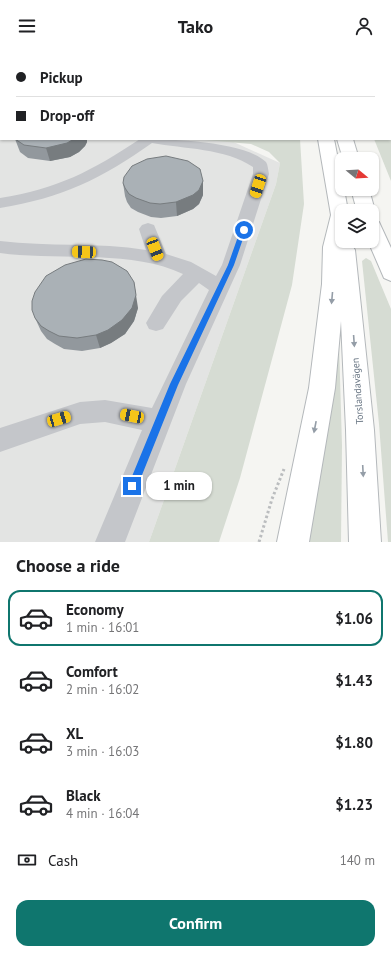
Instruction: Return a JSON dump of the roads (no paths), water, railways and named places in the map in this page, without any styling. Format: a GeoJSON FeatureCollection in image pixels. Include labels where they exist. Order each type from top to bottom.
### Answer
{"type":"FeatureCollection","features":[{"type":"Feature","properties":{"kind":"main road"},"geometry":{"type":"LineString","coordinates":[[326,140],[338,204]]}},
{"type":"Feature","properties":{"kind":"main road"},"geometry":{"type":"LineString","coordinates":[[346,140],[349,152]]}},
{"type":"Feature","properties":{"kind":"main road"},"geometry":{"type":"LineString","coordinates":[[379,230],[391,246]]}},
{"type":"Feature","properties":{"kind":"main road"},"geometry":{"type":"LineString","coordinates":[[293,542],[322,388],[332,291],[333,247],[335,240]]}},
{"type":"Feature","properties":{"kind":"main road"},"geometry":{"type":"LineString","coordinates":[[379,243],[391,273]]}},
{"type":"Feature","properties":{"kind":"main road","name":"Torslandavägen"},"geometry":{"type":"LineString","coordinates":[[345,248],[352,320],[365,506],[365,542]]}},
{"type":"Feature","properties":{"kind":"lane"},"geometry":{"type":"LineString","coordinates":[[0,203],[57,190],[80,181],[102,170],[148,140]]}},
{"type":"Feature","properties":{"kind":"lane"},"geometry":{"type":"LineString","coordinates":[[110,542],[159,421],[239,244],[261,174],[260,165],[255,160],[231,152],[156,140]]}},
{"type":"Feature","properties":{"kind":"lane"},"geometry":{"type":"LineString","coordinates":[[148,229],[158,259]]}},
{"type":"Feature","properties":{"kind":"lane"},"geometry":{"type":"LineString","coordinates":[[0,247],[43,251],[123,254],[158,259],[172,262],[220,287]]}},
{"type":"Feature","properties":{"kind":"lane"},"geometry":{"type":"LineString","coordinates":[[156,323],[166,304],[179,289],[197,274]]}},
{"type":"Feature","properties":{"kind":"lane"},"geometry":{"type":"LineString","coordinates":[[0,440],[80,413],[105,411],[159,421]]}}]}
